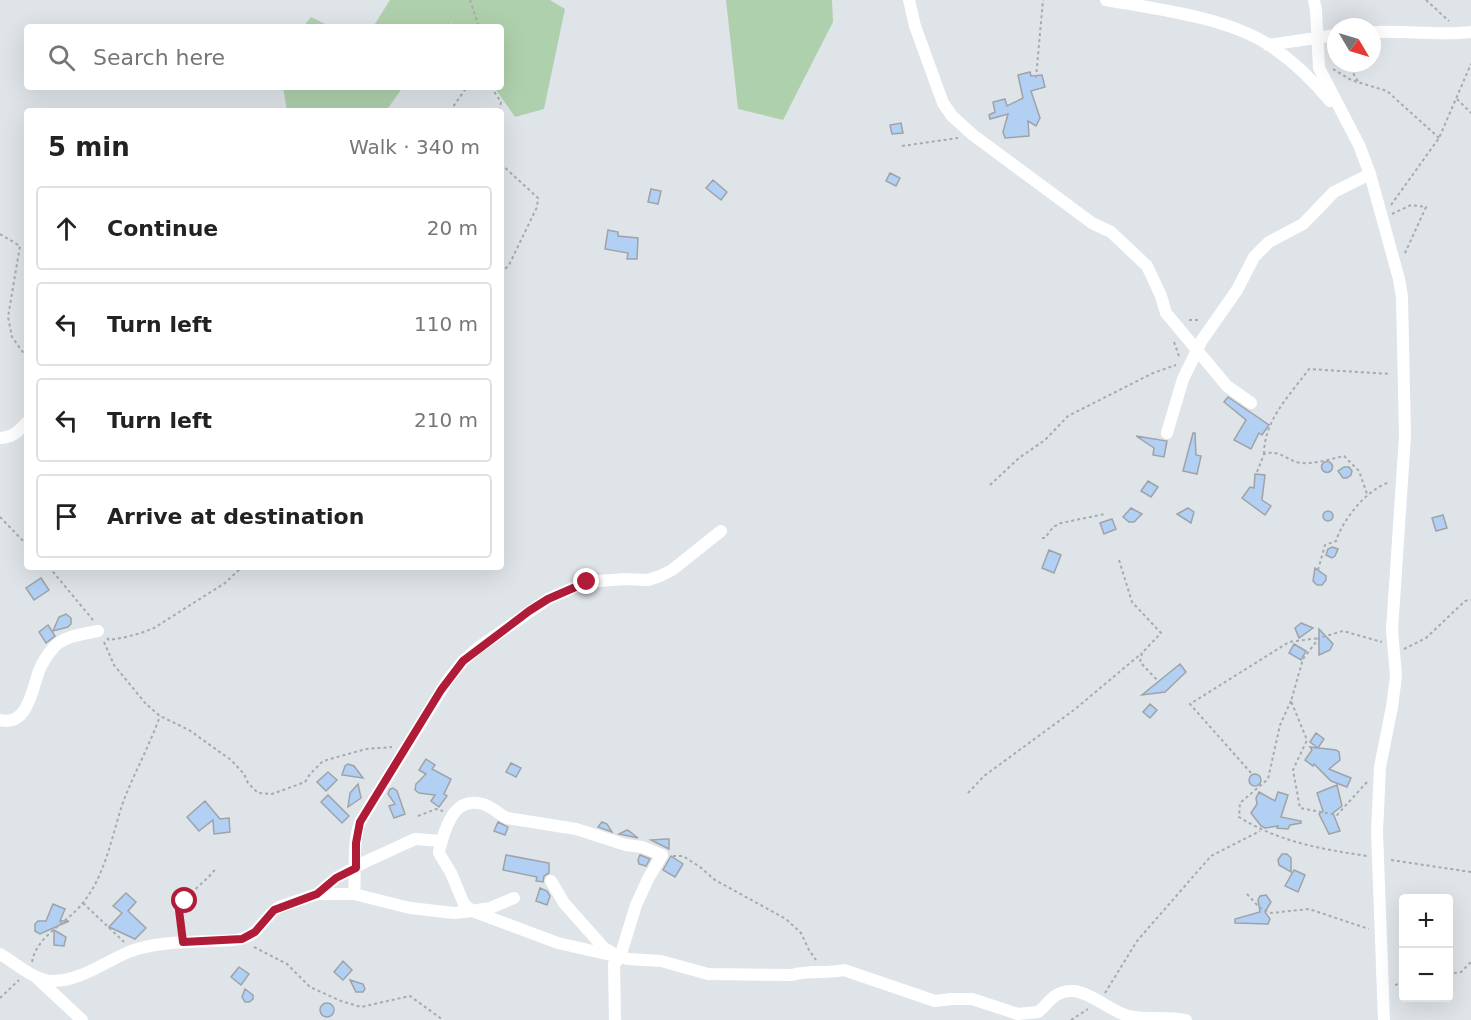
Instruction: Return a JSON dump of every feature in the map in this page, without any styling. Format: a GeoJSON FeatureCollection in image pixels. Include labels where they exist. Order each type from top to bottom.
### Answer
{"type":"FeatureCollection","features":[{"type":"Feature","properties":{"kind":"street"},"geometry":{"type":"LineString","coordinates":[[909,0],[915,26],[943,103],[952,116],[973,135],[1092,223],[1120,239],[1147,266],[1166,313],[1227,386],[1251,403]]}},
{"type":"Feature","properties":{"kind":"street"},"geometry":{"type":"LineString","coordinates":[[1106,0],[1232,27],[1268,45],[1298,68],[1344,117]]}},
{"type":"Feature","properties":{"kind":"street"},"geometry":{"type":"LineString","coordinates":[[1314,0],[1318,63],[1359,145],[1370,174],[1402,297],[1405,436],[1392,630],[1396,676],[1379,774],[1378,858],[1384,1020]]}},
{"type":"Feature","properties":{"kind":"street"},"geometry":{"type":"LineString","coordinates":[[1381,31],[1466,33]]}},
{"type":"Feature","properties":{"kind":"street"},"geometry":{"type":"LineString","coordinates":[[1268,45],[1327,36]]}},
{"type":"Feature","properties":{"kind":"street"},"geometry":{"type":"LineString","coordinates":[[1167,433],[1180,387],[1197,349],[1237,290],[1254,257],[1269,243],[1303,224],[1334,192],[1370,174]]}},
{"type":"Feature","properties":{"kind":"street"},"geometry":{"type":"LineString","coordinates":[[0,438],[11,437],[24,425]]}},
{"type":"Feature","properties":{"kind":"street"},"geometry":{"type":"LineString","coordinates":[[354,894],[356,843],[360,822],[441,690],[463,661],[548,599],[587,582],[648,580],[660,576],[672,570],[721,531]]}},
{"type":"Feature","properties":{"kind":"street"},"geometry":{"type":"LineString","coordinates":[[0,720],[14,720],[23,711],[33,693],[40,669],[55,646],[71,637],[98,631]]}},
{"type":"Feature","properties":{"kind":"street"},"geometry":{"type":"LineString","coordinates":[[615,1020],[614,964],[620,957],[636,905],[662,855],[642,847],[626,845],[576,829],[507,818],[480,803],[461,806],[451,814],[438,853],[451,873],[464,904],[472,911],[558,943],[620,957],[661,961],[708,974],[792,975],[802,972],[844,970],[934,1001],[972,999],[1018,1014],[1038,1012],[1054,996],[1065,992],[1088,994],[1112,1010],[1129,1016],[1160,1019],[1172,1017],[1186,1020]]}},
{"type":"Feature","properties":{"kind":"street"},"geometry":{"type":"LineString","coordinates":[[29,972],[54,981],[73,977],[132,951],[183,942],[242,939],[255,932],[274,910],[317,894],[336,878],[415,839],[442,841]]}},
{"type":"Feature","properties":{"kind":"street"},"geometry":{"type":"LineString","coordinates":[[551,881],[564,903],[599,943],[620,957]]}},
{"type":"Feature","properties":{"kind":"street"},"geometry":{"type":"LineString","coordinates":[[317,894],[354,894],[410,908],[454,913],[490,908],[514,898]]}},
{"type":"Feature","properties":{"kind":"street"},"geometry":{"type":"LineString","coordinates":[[0,954],[29,972],[82,1020]]}},
{"type":"Feature","properties":{"kind":"path"},"geometry":{"type":"LineString","coordinates":[[470,0],[478,24]]}},
{"type":"Feature","properties":{"kind":"path"},"geometry":{"type":"LineString","coordinates":[[1036,78],[1043,0]]}},
{"type":"Feature","properties":{"kind":"path"},"geometry":{"type":"LineString","coordinates":[[1426,0],[1466,33]]}},
{"type":"Feature","properties":{"kind":"path"},"geometry":{"type":"LineString","coordinates":[[1318,63],[1359,83],[1387,91],[1438,138]]}},
{"type":"Feature","properties":{"kind":"path"},"geometry":{"type":"LineString","coordinates":[[1382,219],[1438,138],[1471,64]]}},
{"type":"Feature","properties":{"kind":"path"},"geometry":{"type":"LineString","coordinates":[[1352,72],[1359,83]]}},
{"type":"Feature","properties":{"kind":"path"},"geometry":{"type":"LineString","coordinates":[[452,108],[465,90]]}},
{"type":"Feature","properties":{"kind":"path"},"geometry":{"type":"LineString","coordinates":[[493,90],[501,102],[500,108]]}},
{"type":"Feature","properties":{"kind":"path"},"geometry":{"type":"LineString","coordinates":[[1457,99],[1471,113]]}},
{"type":"Feature","properties":{"kind":"path"},"geometry":{"type":"LineString","coordinates":[[902,147],[973,135]]}},
{"type":"Feature","properties":{"kind":"path"},"geometry":{"type":"LineString","coordinates":[[504,167],[538,198],[537,207],[509,265],[504,270]]}},
{"type":"Feature","properties":{"kind":"path"},"geometry":{"type":"LineString","coordinates":[[1382,219],[1411,205],[1426,207],[1403,258],[1396,268]]}},
{"type":"Feature","properties":{"kind":"path"},"geometry":{"type":"LineString","coordinates":[[0,234],[20,246],[8,317],[12,337],[24,354]]}},
{"type":"Feature","properties":{"kind":"path"},"geometry":{"type":"LineString","coordinates":[[1174,321],[1219,316]]}},
{"type":"Feature","properties":{"kind":"path"},"geometry":{"type":"LineString","coordinates":[[990,485],[1045,440],[1068,416],[1153,373],[1182,363],[1172,335]]}},
{"type":"Feature","properties":{"kind":"path"},"geometry":{"type":"LineString","coordinates":[[1257,472],[1274,416],[1309,369],[1403,375]]}},
{"type":"Feature","properties":{"kind":"path"},"geometry":{"type":"LineString","coordinates":[[1264,454],[1274,452],[1297,462],[1311,463],[1344,456],[1359,471],[1367,494]]}},
{"type":"Feature","properties":{"kind":"path"},"geometry":{"type":"LineString","coordinates":[[1318,570],[1325,545],[1336,541],[1341,527],[1367,494],[1388,482],[1402,481]]}},
{"type":"Feature","properties":{"kind":"path"},"geometry":{"type":"LineString","coordinates":[[1042,538],[1045,538],[1053,527],[1061,523],[1105,514]]}},
{"type":"Feature","properties":{"kind":"path"},"geometry":{"type":"LineString","coordinates":[[0,516],[24,542]]}},
{"type":"Feature","properties":{"kind":"path"},"geometry":{"type":"LineString","coordinates":[[968,793],[984,776],[1074,710],[1142,653],[1161,633],[1132,602],[1119,560]]}},
{"type":"Feature","properties":{"kind":"path"},"geometry":{"type":"LineString","coordinates":[[52,570],[93,619],[114,665],[146,704],[160,716],[189,730],[231,760],[254,789],[263,795],[305,782],[323,761],[366,749],[407,746]]}},
{"type":"Feature","properties":{"kind":"path"},"geometry":{"type":"LineString","coordinates":[[98,631],[109,640],[144,633],[170,620],[225,583],[239,570]]}},
{"type":"Feature","properties":{"kind":"path"},"geometry":{"type":"LineString","coordinates":[[1251,773],[1190,705],[1289,642],[1319,638],[1343,631],[1394,649],[1426,638],[1465,601],[1471,600]]}},
{"type":"Feature","properties":{"kind":"path"},"geometry":{"type":"LineString","coordinates":[[1319,638],[1303,659],[1291,701],[1281,725],[1268,779],[1240,803],[1239,817],[1261,830],[1309,847],[1471,872]]}},
{"type":"Feature","properties":{"kind":"path"},"geometry":{"type":"LineString","coordinates":[[1142,653],[1140,662],[1158,681]]}},
{"type":"Feature","properties":{"kind":"path"},"geometry":{"type":"LineString","coordinates":[[1291,701],[1307,740],[1293,770],[1300,808],[1337,815],[1375,774],[1379,774]]}},
{"type":"Feature","properties":{"kind":"path"},"geometry":{"type":"LineString","coordinates":[[0,998],[29,972],[37,946],[83,903],[104,865],[125,797],[160,716]]}},
{"type":"Feature","properties":{"kind":"path"},"geometry":{"type":"LineString","coordinates":[[418,816],[436,808],[451,814]]}},
{"type":"Feature","properties":{"kind":"path"},"geometry":{"type":"LineString","coordinates":[[1071,1020],[1100,1001],[1137,941],[1211,856],[1261,830]]}},
{"type":"Feature","properties":{"kind":"path"},"geometry":{"type":"LineString","coordinates":[[662,855],[683,856],[715,880],[786,919],[801,933],[814,959],[820,962]]}},
{"type":"Feature","properties":{"kind":"path"},"geometry":{"type":"LineString","coordinates":[[183,942],[179,910],[216,868]]}},
{"type":"Feature","properties":{"kind":"path"},"geometry":{"type":"LineString","coordinates":[[1247,894],[1259,907],[1271,913],[1309,909],[1366,929],[1381,928]]}},
{"type":"Feature","properties":{"kind":"path"},"geometry":{"type":"LineString","coordinates":[[83,903],[132,951]]}},
{"type":"Feature","properties":{"kind":"path"},"geometry":{"type":"LineString","coordinates":[[242,939],[287,964],[310,987],[341,1001],[361,1007],[410,996],[443,1020]]}},
{"type":"Feature","properties":{"kind":"path"},"geometry":{"type":"LineString","coordinates":[[1453,973],[1461,972],[1471,962]]}},
{"type":"Feature","properties":{"kind":"green space"},"geometry":{"type":"Polygon","coordinates":[[[390,0],[550,0],[565,9],[544,109],[515,117],[496,90],[504,90],[504,24],[375,24],[390,0]]]}},
{"type":"Feature","properties":{"kind":"green space"},"geometry":{"type":"Polygon","coordinates":[[[726,0],[832,0],[833,22],[783,120],[738,109],[726,0]]]}},
{"type":"Feature","properties":{"kind":"green space"},"geometry":{"type":"Polygon","coordinates":[[[311,17],[325,24],[305,24],[311,17]]]}},
{"type":"Feature","properties":{"kind":"green space"},"geometry":{"type":"Polygon","coordinates":[[[284,90],[401,90],[388,108],[286,108],[284,90]]]}},
{"type":"Feature","properties":{"kind":"building"},"geometry":{"type":"Polygon","coordinates":[[[1030,72],[1031,76],[1042,75],[1045,87],[1031,91],[1040,118],[1036,126],[1028,121],[1029,136],[1005,138],[1003,132],[1008,114],[990,119],[989,115],[995,112],[993,102],[1005,99],[1007,106],[1023,98],[1018,75],[1030,72]]]}},
{"type":"Feature","properties":{"kind":"building"},"geometry":{"type":"Polygon","coordinates":[[[901,123],[903,133],[892,134],[890,125],[901,123]]]}},
{"type":"Feature","properties":{"kind":"building"},"geometry":{"type":"Polygon","coordinates":[[[890,173],[900,178],[896,186],[886,181],[890,173]]]}},
{"type":"Feature","properties":{"kind":"building"},"geometry":{"type":"Polygon","coordinates":[[[713,180],[727,192],[721,200],[706,188],[713,180]]]}},
{"type":"Feature","properties":{"kind":"building"},"geometry":{"type":"Polygon","coordinates":[[[651,189],[661,191],[658,204],[648,202],[651,189]]]}},
{"type":"Feature","properties":{"kind":"building"},"geometry":{"type":"Polygon","coordinates":[[[608,230],[618,232],[618,236],[638,238],[637,259],[627,259],[628,253],[605,249],[608,230]]]}},
{"type":"Feature","properties":{"kind":"building"},"geometry":{"type":"Polygon","coordinates":[[[1228,397],[1269,425],[1262,435],[1259,433],[1251,449],[1234,440],[1246,420],[1224,402],[1228,397]]]}},
{"type":"Feature","properties":{"kind":"building"},"geometry":{"type":"Polygon","coordinates":[[[1193,433],[1195,433],[1196,455],[1201,456],[1197,474],[1183,471],[1193,433]]]}},
{"type":"Feature","properties":{"kind":"building"},"geometry":{"type":"Polygon","coordinates":[[[1136,436],[1167,441],[1164,457],[1153,455],[1154,448],[1136,436]]]}},
{"type":"Feature","properties":{"kind":"building"},"geometry":{"type":"Polygon","coordinates":[[[1327,462],[1331,463],[1331,471],[1327,472],[1323,471],[1322,467],[1323,463],[1327,462]]]}},
{"type":"Feature","properties":{"kind":"building"},"geometry":{"type":"Polygon","coordinates":[[[1349,467],[1352,471],[1347,478],[1343,478],[1338,471],[1349,467]]]}},
{"type":"Feature","properties":{"kind":"building"},"geometry":{"type":"Polygon","coordinates":[[[1255,474],[1265,475],[1262,500],[1271,506],[1265,515],[1242,498],[1250,487],[1254,488],[1255,474]]]}},
{"type":"Feature","properties":{"kind":"building"},"geometry":{"type":"Polygon","coordinates":[[[1148,481],[1158,487],[1151,497],[1141,491],[1148,481]]]}},
{"type":"Feature","properties":{"kind":"building"},"geometry":{"type":"Polygon","coordinates":[[[1131,508],[1142,514],[1134,522],[1129,522],[1123,517],[1131,508]]]}},
{"type":"Feature","properties":{"kind":"building"},"geometry":{"type":"Polygon","coordinates":[[[1188,508],[1194,512],[1191,523],[1177,514],[1188,508]]]}},
{"type":"Feature","properties":{"kind":"building"},"geometry":{"type":"Polygon","coordinates":[[[1328,511],[1332,512],[1332,520],[1328,521],[1324,520],[1323,516],[1324,512],[1328,511]]]}},
{"type":"Feature","properties":{"kind":"building"},"geometry":{"type":"Polygon","coordinates":[[[1443,515],[1447,528],[1436,531],[1432,518],[1443,515]]]}},
{"type":"Feature","properties":{"kind":"building"},"geometry":{"type":"Polygon","coordinates":[[[1112,519],[1116,529],[1104,534],[1100,523],[1112,519]]]}},
{"type":"Feature","properties":{"kind":"building"},"geometry":{"type":"Polygon","coordinates":[[[1332,547],[1338,549],[1332,558],[1326,555],[1328,549],[1332,547]]]}},
{"type":"Feature","properties":{"kind":"building"},"geometry":{"type":"Polygon","coordinates":[[[1049,550],[1061,555],[1054,573],[1042,568],[1049,550]]]}},
{"type":"Feature","properties":{"kind":"building"},"geometry":{"type":"Polygon","coordinates":[[[1315,568],[1326,576],[1322,585],[1317,585],[1313,581],[1315,568]]]}},
{"type":"Feature","properties":{"kind":"building"},"geometry":{"type":"Polygon","coordinates":[[[41,578],[49,590],[34,600],[26,588],[41,578]]]}},
{"type":"Feature","properties":{"kind":"building"},"geometry":{"type":"Polygon","coordinates":[[[66,614],[71,618],[71,624],[53,631],[59,617],[66,614]]]}},
{"type":"Feature","properties":{"kind":"building"},"geometry":{"type":"Polygon","coordinates":[[[1301,623],[1313,628],[1299,638],[1295,628],[1301,623]]]}},
{"type":"Feature","properties":{"kind":"building"},"geometry":{"type":"Polygon","coordinates":[[[48,625],[55,636],[46,643],[39,632],[48,625]]]}},
{"type":"Feature","properties":{"kind":"building"},"geometry":{"type":"Polygon","coordinates":[[[1319,629],[1333,644],[1330,650],[1319,655],[1319,629]]]}},
{"type":"Feature","properties":{"kind":"building"},"geometry":{"type":"Polygon","coordinates":[[[1294,644],[1306,651],[1301,660],[1289,653],[1294,644]]]}},
{"type":"Feature","properties":{"kind":"building"},"geometry":{"type":"Polygon","coordinates":[[[1180,664],[1186,672],[1165,692],[1142,695],[1180,664]]]}},
{"type":"Feature","properties":{"kind":"building"},"geometry":{"type":"Polygon","coordinates":[[[1150,704],[1157,710],[1150,718],[1143,712],[1150,704]]]}},
{"type":"Feature","properties":{"kind":"building"},"geometry":{"type":"Polygon","coordinates":[[[1316,733],[1324,739],[1318,748],[1310,742],[1316,733]]]}},
{"type":"Feature","properties":{"kind":"building"},"geometry":{"type":"Polygon","coordinates":[[[1310,747],[1339,752],[1340,760],[1329,769],[1351,778],[1347,787],[1331,781],[1314,764],[1313,766],[1305,760],[1312,750],[1310,747]]]}},
{"type":"Feature","properties":{"kind":"building"},"geometry":{"type":"Polygon","coordinates":[[[426,759],[435,765],[432,769],[451,779],[444,794],[447,796],[439,807],[431,801],[435,795],[419,793],[415,790],[416,784],[426,774],[419,770],[426,759]]]}},
{"type":"Feature","properties":{"kind":"building"},"geometry":{"type":"Polygon","coordinates":[[[511,763],[521,768],[516,777],[506,772],[511,763]]]}},
{"type":"Feature","properties":{"kind":"building"},"geometry":{"type":"Polygon","coordinates":[[[348,764],[354,766],[363,778],[342,775],[348,764]]]}},
{"type":"Feature","properties":{"kind":"building"},"geometry":{"type":"Polygon","coordinates":[[[328,772],[337,780],[326,791],[317,782],[328,772]]]}},
{"type":"Feature","properties":{"kind":"building"},"geometry":{"type":"Polygon","coordinates":[[[1257,774],[1261,780],[1257,786],[1253,786],[1249,778],[1257,774]]]}},
{"type":"Feature","properties":{"kind":"building"},"geometry":{"type":"Polygon","coordinates":[[[358,784],[361,798],[348,807],[350,793],[358,784]]]}},
{"type":"Feature","properties":{"kind":"building"},"geometry":{"type":"Polygon","coordinates":[[[1337,785],[1342,806],[1333,813],[1340,831],[1329,834],[1319,814],[1323,811],[1317,793],[1337,785]]]}},
{"type":"Feature","properties":{"kind":"building"},"geometry":{"type":"Polygon","coordinates":[[[393,788],[397,791],[405,814],[394,818],[389,806],[395,804],[388,794],[393,788]]]}},
{"type":"Feature","properties":{"kind":"building"},"geometry":{"type":"Polygon","coordinates":[[[1259,792],[1275,801],[1278,792],[1288,795],[1281,817],[1301,821],[1301,823],[1290,825],[1288,829],[1277,828],[1278,826],[1265,828],[1261,826],[1251,813],[1257,804],[1256,798],[1259,792]]]}},
{"type":"Feature","properties":{"kind":"building"},"geometry":{"type":"Polygon","coordinates":[[[328,795],[349,816],[342,823],[321,802],[328,795]]]}},
{"type":"Feature","properties":{"kind":"building"},"geometry":{"type":"Polygon","coordinates":[[[205,801],[220,819],[229,818],[230,832],[214,834],[213,820],[199,831],[187,817],[205,801]]]}},
{"type":"Feature","properties":{"kind":"building"},"geometry":{"type":"Polygon","coordinates":[[[498,822],[508,827],[505,835],[494,831],[498,822]]]}},
{"type":"Feature","properties":{"kind":"building"},"geometry":{"type":"Polygon","coordinates":[[[602,822],[607,824],[612,832],[598,827],[602,822]]]}},
{"type":"Feature","properties":{"kind":"building"},"geometry":{"type":"Polygon","coordinates":[[[629,831],[638,838],[619,834],[629,831]]]}},
{"type":"Feature","properties":{"kind":"building"},"geometry":{"type":"Polygon","coordinates":[[[666,839],[669,839],[669,849],[651,840],[666,839]]]}},
{"type":"Feature","properties":{"kind":"building"},"geometry":{"type":"Polygon","coordinates":[[[1282,854],[1287,854],[1291,858],[1291,872],[1279,865],[1278,860],[1282,854]]]}},
{"type":"Feature","properties":{"kind":"building"},"geometry":{"type":"Polygon","coordinates":[[[506,855],[549,863],[549,873],[544,876],[543,882],[536,881],[537,877],[503,870],[506,855]]]}},
{"type":"Feature","properties":{"kind":"building"},"geometry":{"type":"Polygon","coordinates":[[[640,855],[650,859],[646,866],[639,864],[640,855]]]}},
{"type":"Feature","properties":{"kind":"building"},"geometry":{"type":"Polygon","coordinates":[[[671,856],[683,864],[675,877],[663,870],[671,856]]]}},
{"type":"Feature","properties":{"kind":"building"},"geometry":{"type":"Polygon","coordinates":[[[1294,870],[1305,875],[1298,892],[1285,886],[1294,870]]]}},
{"type":"Feature","properties":{"kind":"building"},"geometry":{"type":"Polygon","coordinates":[[[540,888],[547,891],[550,896],[547,905],[536,901],[540,888]]]}},
{"type":"Feature","properties":{"kind":"building"},"geometry":{"type":"Polygon","coordinates":[[[126,893],[136,902],[128,911],[146,928],[135,939],[109,927],[122,913],[113,906],[126,893]]]}},
{"type":"Feature","properties":{"kind":"building"},"geometry":{"type":"Polygon","coordinates":[[[1266,895],[1271,902],[1265,912],[1270,919],[1268,924],[1235,923],[1235,919],[1260,912],[1258,900],[1260,896],[1266,895]]]}},
{"type":"Feature","properties":{"kind":"building"},"geometry":{"type":"Polygon","coordinates":[[[53,904],[65,909],[60,921],[69,921],[40,934],[35,931],[35,924],[38,921],[46,921],[53,904]]]}},
{"type":"Feature","properties":{"kind":"building"},"geometry":{"type":"Polygon","coordinates":[[[54,930],[66,937],[64,946],[54,945],[54,930]]]}},
{"type":"Feature","properties":{"kind":"building"},"geometry":{"type":"Polygon","coordinates":[[[343,961],[352,970],[343,980],[334,972],[343,961]]]}},
{"type":"Feature","properties":{"kind":"building"},"geometry":{"type":"Polygon","coordinates":[[[239,967],[249,974],[241,985],[231,977],[239,967]]]}},
{"type":"Feature","properties":{"kind":"building"},"geometry":{"type":"Polygon","coordinates":[[[350,980],[363,984],[365,989],[363,992],[356,992],[350,980]]]}},
{"type":"Feature","properties":{"kind":"building"},"geometry":{"type":"Polygon","coordinates":[[[245,989],[253,995],[253,999],[249,1002],[245,1002],[242,997],[245,989]]]}},
{"type":"Feature","properties":{"kind":"building"},"geometry":{"type":"Polygon","coordinates":[[[327,1003],[332,1005],[334,1010],[332,1015],[327,1017],[322,1015],[320,1010],[322,1005],[327,1003]]]}},
{"type":"Feature","properties":{"kind":"route"},"geometry":{"type":"LineString","coordinates":[[185,901],[179,910],[183,942],[242,939],[255,932],[274,910],[317,894],[336,878],[356,868],[356,843],[360,822],[441,690],[463,661],[529,611],[548,599],[587,582]]}}]}
